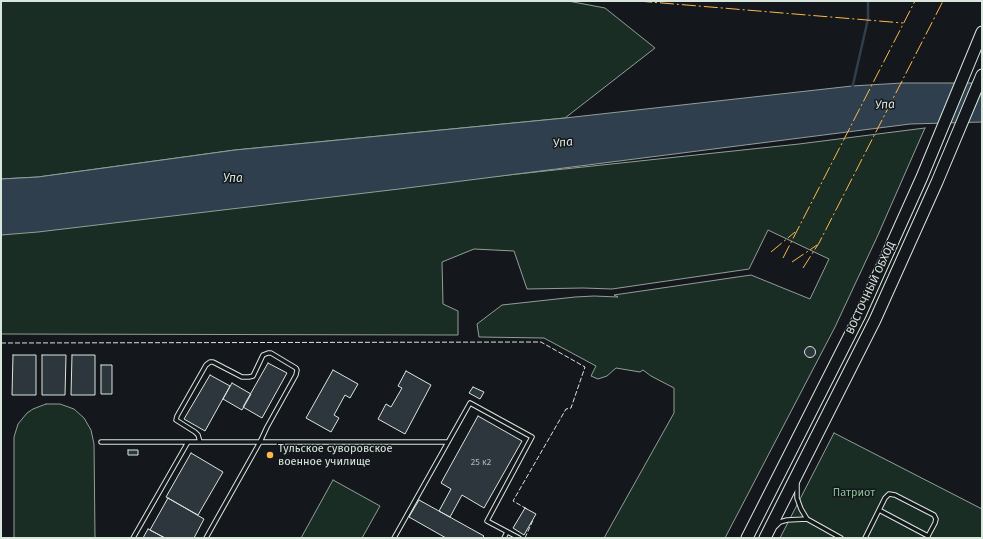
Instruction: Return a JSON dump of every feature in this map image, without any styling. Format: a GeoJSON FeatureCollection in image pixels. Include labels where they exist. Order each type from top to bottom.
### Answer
{"type":"FeatureCollection","features":[{"type":"Feature","properties":{"kind":"main road","name":"ВОСТОЧНЫЙ ОБХОД"},"geometry":{"type":"LineString","coordinates":[[747,538],[860,315],[922,177],[982,32]]}},
{"type":"Feature","properties":{"kind":"main road","name":"ВОСТОЧНЫЙ ОБХОД"},"geometry":{"type":"LineString","coordinates":[[768,534],[875,320],[937,182],[982,75]]}},
{"type":"Feature","properties":{"kind":"lane"},"geometry":{"type":"LineString","coordinates":[[200,442],[198,435],[195,432],[176,420],[206,365],[213,362],[242,377],[249,378],[253,376],[263,355],[268,352],[296,368],[296,375],[206,538]]}},
{"type":"Feature","properties":{"kind":"lane"},"geometry":{"type":"LineString","coordinates":[[394,538],[470,404],[532,437],[487,521],[518,538]]}},
{"type":"Feature","properties":{"kind":"lane"},"geometry":{"type":"LineString","coordinates":[[100,442],[448,442]]}},
{"type":"Feature","properties":{"kind":"lane"},"geometry":{"type":"LineString","coordinates":[[133,538],[188,442]]}},
{"type":"Feature","properties":{"kind":"lane","name":"ВОСТОЧНЫЙ ОБХОД"},"geometry":{"type":"LineString","coordinates":[[800,470],[796,488],[797,498],[801,509],[808,519]]}},
{"type":"Feature","properties":{"kind":"lane"},"geometry":{"type":"LineString","coordinates":[[865,538],[879,510],[885,498],[889,494],[895,495],[927,511],[934,515],[936,519],[928,537],[879,510]]}},
{"type":"Feature","properties":{"kind":"lane","name":"ВОСТОЧНЫЙ ОБХОД"},"geometry":{"type":"LineString","coordinates":[[768,534],[780,522],[787,520],[808,519]]}},
{"type":"Feature","properties":{"kind":"lane"},"geometry":{"type":"LineString","coordinates":[[808,519],[841,538]]}},
{"type":"Feature","properties":{"kind":"lane"},"geometry":{"type":"LineString","coordinates":[[504,538],[507,532]]}},
{"type":"Feature","properties":{"kind":"green space"},"geometry":{"type":"Polygon","coordinates":[[[1,1],[568,1],[605,8],[655,48],[565,118],[235,150],[38,177],[1,179],[1,1]]]}},
{"type":"Feature","properties":{"kind":"green space"},"geometry":{"type":"Polygon","coordinates":[[[925,128],[878,235],[835,327],[725,538],[604,538],[674,413],[674,388],[643,370],[640,372],[616,368],[607,376],[598,379],[591,376],[596,366],[544,338],[479,337],[477,324],[502,305],[575,297],[618,297],[614,295],[751,275],[810,299],[829,259],[768,230],[749,269],[612,289],[527,289],[514,251],[474,249],[442,262],[443,304],[458,311],[458,335],[1,334],[1,229],[799,144],[925,128]]]}},
{"type":"Feature","properties":{"kind":"green space"},"geometry":{"type":"Polygon","coordinates":[[[46,404],[60,404],[74,409],[84,418],[91,430],[94,444],[95,538],[14,538],[14,437],[18,424],[27,413],[46,404]]]}},
{"type":"Feature","properties":{"kind":"green space","name":"Патриот"},"geometry":{"type":"Polygon","coordinates":[[[834,433],[982,509],[982,538],[780,538],[834,433]]]}},
{"type":"Feature","properties":{"kind":"green space"},"geometry":{"type":"Polygon","coordinates":[[[333,480],[380,506],[362,538],[301,538],[333,480]]]}},
{"type":"Feature","properties":{"kind":"water","name":"Упа"},"geometry":{"type":"Polygon","coordinates":[[[902,83],[982,83],[982,122],[910,124],[399,189],[38,232],[1,235],[1,179],[38,177],[235,150],[565,118],[852,86],[902,83]]]}},
{"type":"Feature","properties":{"kind":"building"},"geometry":{"type":"Polygon","coordinates":[[[810,346],[814,348],[816,352],[814,356],[810,358],[806,356],[804,352],[806,348],[810,346]]]}},
{"type":"Feature","properties":{"kind":"building"},"geometry":{"type":"Polygon","coordinates":[[[13,355],[36,355],[36,395],[12,395],[13,355]]]}},
{"type":"Feature","properties":{"kind":"building"},"geometry":{"type":"Polygon","coordinates":[[[42,355],[66,355],[65,395],[42,395],[42,355]]]}},
{"type":"Feature","properties":{"kind":"building"},"geometry":{"type":"Polygon","coordinates":[[[72,355],[95,355],[95,395],[71,395],[72,355]]]}},
{"type":"Feature","properties":{"kind":"building"},"geometry":{"type":"Polygon","coordinates":[[[268,363],[287,373],[262,418],[243,407],[268,363]]]}},
{"type":"Feature","properties":{"kind":"building"},"geometry":{"type":"Polygon","coordinates":[[[101,365],[112,365],[112,394],[101,394],[101,365]]]}},
{"type":"Feature","properties":{"kind":"building"},"geometry":{"type":"Polygon","coordinates":[[[333,370],[358,384],[350,398],[345,395],[334,415],[339,418],[331,432],[306,418],[333,370]]]}},
{"type":"Feature","properties":{"kind":"building"},"geometry":{"type":"Polygon","coordinates":[[[406,371],[431,385],[405,434],[378,419],[386,404],[391,407],[402,388],[398,386],[406,371]]]}},
{"type":"Feature","properties":{"kind":"building"},"geometry":{"type":"Polygon","coordinates":[[[210,375],[230,386],[205,431],[184,419],[210,375]]]}},
{"type":"Feature","properties":{"kind":"building"},"geometry":{"type":"Polygon","coordinates":[[[232,383],[251,394],[242,410],[223,399],[232,383]]]}},
{"type":"Feature","properties":{"kind":"building"},"geometry":{"type":"Polygon","coordinates":[[[473,387],[484,392],[480,399],[469,393],[473,387]]]}},
{"type":"Feature","properties":{"kind":"building"},"geometry":{"type":"Polygon","coordinates":[[[478,416],[522,441],[484,508],[462,495],[450,517],[439,511],[451,489],[441,483],[478,416]]]}},
{"type":"Feature","properties":{"kind":"building"},"geometry":{"type":"Polygon","coordinates":[[[128,450],[138,450],[138,455],[128,455],[128,450]]]}},
{"type":"Feature","properties":{"kind":"building"},"geometry":{"type":"Polygon","coordinates":[[[191,453],[223,472],[198,515],[166,497],[191,453]]]}},
{"type":"Feature","properties":{"kind":"building"},"geometry":{"type":"Polygon","coordinates":[[[168,498],[204,519],[194,538],[165,538],[150,530],[168,498]]]}},
{"type":"Feature","properties":{"kind":"building"},"geometry":{"type":"Polygon","coordinates":[[[419,500],[484,536],[482,538],[446,538],[409,517],[419,500]]]}},
{"type":"Feature","properties":{"kind":"building"},"geometry":{"type":"Polygon","coordinates":[[[525,508],[536,514],[524,535],[513,528],[525,508]]]}},
{"type":"Feature","properties":{"kind":"building"},"geometry":{"type":"Polygon","coordinates":[[[148,529],[150,530],[165,538],[143,538],[148,529]]]}},
{"type":"Feature","properties":{"kind":"waterway"},"geometry":{"type":"LineString","coordinates":[[852,89],[868,19],[868,1]]}},
{"type":"Feature","properties":{"kind":"fence"},"geometry":{"type":"LineString","coordinates":[[1,343],[541,342],[585,367],[571,408],[566,409],[513,501],[527,509]]}},
{"type":"Feature","properties":{"kind":"fence"},"geometry":{"type":"LineString","coordinates":[[525,538],[533,520]]}},
{"type":"Feature","properties":{"kind":"power"},"geometry":{"type":"LineString","coordinates":[[638,1],[903,23]]}},
{"type":"Feature","properties":{"kind":"power"},"geometry":{"type":"LineString","coordinates":[[783,258],[915,1]]}},
{"type":"Feature","properties":{"kind":"power"},"geometry":{"type":"LineString","coordinates":[[803,268],[819,243],[943,1]]}},
{"type":"Feature","properties":{"kind":"power"},"geometry":{"type":"LineString","coordinates":[[771,252],[795,232]]}},
{"type":"Feature","properties":{"kind":"power"},"geometry":{"type":"LineString","coordinates":[[792,262],[817,245]]}},
{"type":"Feature","properties":{"kind":"place","name":"Тульское суворовское военное училище"},"geometry":{"type":"Point","coordinates":[270,455]}}]}
